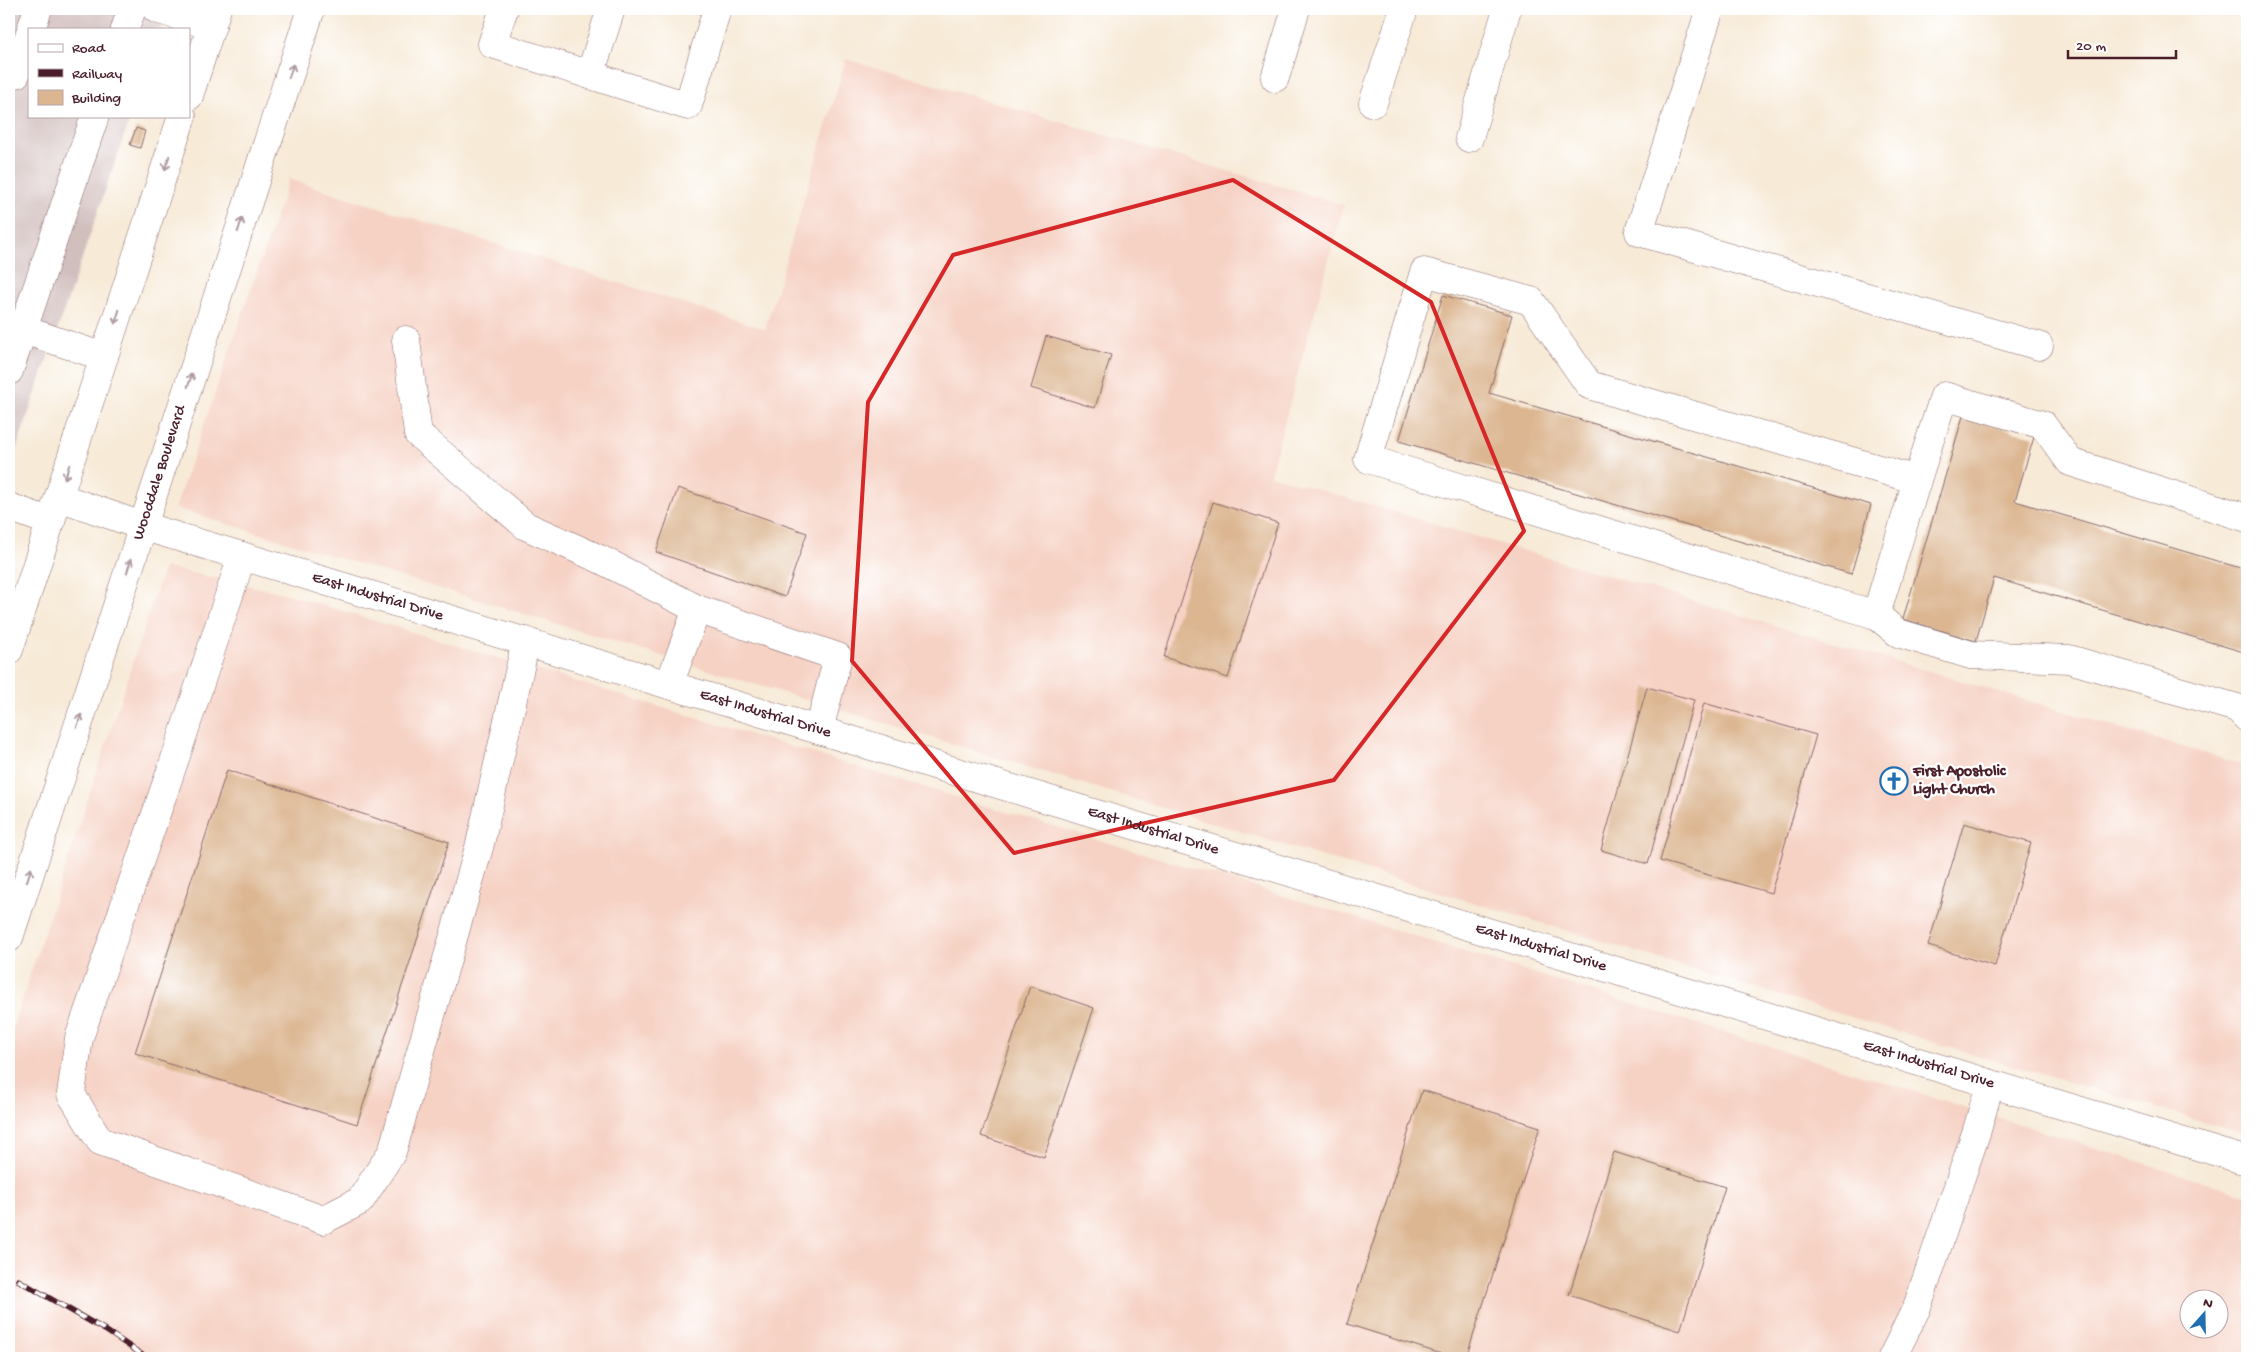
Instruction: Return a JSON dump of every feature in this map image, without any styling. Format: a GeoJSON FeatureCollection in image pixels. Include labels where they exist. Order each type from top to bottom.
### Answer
{"type":"FeatureCollection","features":[{"type":"Feature","properties":{"kind":"street"},"geometry":{"type":"LineString","coordinates":[[31,28],[38,9]]}},
{"type":"Feature","properties":{"kind":"street"},"geometry":{"type":"LineString","coordinates":[[125,28],[132,9]]}},
{"type":"Feature","properties":{"kind":"street"},"geometry":{"type":"LineString","coordinates":[[156,9],[214,17],[190,93]]}},
{"type":"Feature","properties":{"kind":"street","name":"Wooddale Boulevard"},"geometry":{"type":"LineString","coordinates":[[9,938],[311,9]]}},
{"type":"Feature","properties":{"kind":"street"},"geometry":{"type":"LineString","coordinates":[[504,9],[492,44],[688,106],[718,9]]}},
{"type":"Feature","properties":{"kind":"street"},"geometry":{"type":"LineString","coordinates":[[590,75],[611,9]]}},
{"type":"Feature","properties":{"kind":"street"},"geometry":{"type":"LineString","coordinates":[[1275,78],[1296,9]]}},
{"type":"Feature","properties":{"kind":"street"},"geometry":{"type":"LineString","coordinates":[[1373,102],[1404,9]]}},
{"type":"Feature","properties":{"kind":"street"},"geometry":{"type":"LineString","coordinates":[[1469,138],[1507,9]]}},
{"type":"Feature","properties":{"kind":"street"},"geometry":{"type":"LineString","coordinates":[[1710,9],[1639,232],[2039,346]]}},
{"type":"Feature","properties":{"kind":"street"},"geometry":{"type":"LineString","coordinates":[[11,80],[28,38]]}},
{"type":"Feature","properties":{"kind":"street"},"geometry":{"type":"LineString","coordinates":[[9,372],[16,328],[95,118]]}},
{"type":"Feature","properties":{"kind":"street"},"geometry":{"type":"LineString","coordinates":[[9,650],[181,118]]}},
{"type":"Feature","properties":{"kind":"street"},"geometry":{"type":"LineString","coordinates":[[1917,480],[1588,386],[1531,301],[1424,272],[1368,459],[1876,615],[1898,633],[1971,655],[2069,659],[2237,708],[2247,718]]}},
{"type":"Feature","properties":{"kind":"street"},"geometry":{"type":"LineString","coordinates":[[16,328],[104,356]]}},
{"type":"Feature","properties":{"kind":"street"},"geometry":{"type":"LineString","coordinates":[[406,340],[418,434],[526,526],[604,561],[697,609],[838,657],[819,730]]}},
{"type":"Feature","properties":{"kind":"street"},"geometry":{"type":"LineString","coordinates":[[1876,615],[1944,396],[2043,425],[2070,462],[2247,518]]}},
{"type":"Feature","properties":{"kind":"street","name":"East Industrial Drive"},"geometry":{"type":"LineString","coordinates":[[9,507],[55,510],[142,526],[2247,1161]]}},
{"type":"Feature","properties":{"kind":"street"},"geometry":{"type":"LineString","coordinates":[[242,556],[178,750],[79,1038],[71,1094],[100,1141],[323,1220],[360,1201],[392,1152],[480,844],[526,641]]}},
{"type":"Feature","properties":{"kind":"street"},"geometry":{"type":"LineString","coordinates":[[669,685],[697,609]]}},
{"type":"Feature","properties":{"kind":"street"},"geometry":{"type":"LineString","coordinates":[[1892,1358],[1917,1307],[1977,1130],[1990,1084]]}},
{"type":"Feature","properties":{"kind":"highlighted area"},"geometry":{"type":"Polygon","coordinates":[[[1233,180],[1431,302],[1524,531],[1334,780],[1014,853],[852,661],[868,402],[953,255],[1233,180]]]}},
{"type":"Feature","properties":{"kind":"shaded area"},"geometry":{"type":"Polygon","coordinates":[[[9,9],[168,9],[161,28],[28,28],[28,118],[130,118],[9,470],[9,9]]]}},
{"type":"Feature","properties":{"kind":"shaded area"},"geometry":{"type":"Polygon","coordinates":[[[846,59],[1344,205],[1270,475],[2247,766],[2247,1134],[1982,1057],[175,508],[289,179],[765,329],[846,59]]]}},
{"type":"Feature","properties":{"kind":"shaded area"},"geometry":{"type":"Polygon","coordinates":[[[164,567],[283,593],[1337,912],[2247,1195],[2247,1358],[9,1358],[9,1039],[164,567]]]}},
{"type":"Feature","properties":{"kind":"building"},"geometry":{"type":"Polygon","coordinates":[[[136,128],[145,131],[140,148],[130,145],[136,128]]]}},
{"type":"Feature","properties":{"kind":"building"},"geometry":{"type":"Polygon","coordinates":[[[1443,295],[1512,315],[1489,393],[1871,505],[1851,574],[1399,441],[1443,295]]]}},
{"type":"Feature","properties":{"kind":"building"},"geometry":{"type":"Polygon","coordinates":[[[1046,336],[1111,355],[1095,408],[1031,388],[1046,336]]]}},
{"type":"Feature","properties":{"kind":"building"},"geometry":{"type":"Polygon","coordinates":[[[1963,416],[2034,437],[2015,501],[2247,570],[2247,653],[1994,578],[1976,641],[1903,619],[1963,416]]]}},
{"type":"Feature","properties":{"kind":"building"},"geometry":{"type":"Polygon","coordinates":[[[678,488],[807,533],[785,597],[656,552],[678,488]]]}},
{"type":"Feature","properties":{"kind":"building"},"geometry":{"type":"Polygon","coordinates":[[[1213,502],[1278,523],[1228,678],[1164,657],[1213,502]]]}},
{"type":"Feature","properties":{"kind":"building"},"geometry":{"type":"Polygon","coordinates":[[[1647,687],[1694,700],[1648,864],[1601,850],[1647,687]]]}},
{"type":"Feature","properties":{"kind":"building"},"geometry":{"type":"Polygon","coordinates":[[[1704,703],[1816,735],[1771,893],[1660,861],[1704,703]]]}},
{"type":"Feature","properties":{"kind":"building"},"geometry":{"type":"Polygon","coordinates":[[[227,770],[449,842],[357,1124],[135,1053],[227,770]]]}},
{"type":"Feature","properties":{"kind":"building"},"geometry":{"type":"Polygon","coordinates":[[[1964,823],[2031,843],[1995,966],[1928,946],[1964,823]]]}},
{"type":"Feature","properties":{"kind":"building"},"geometry":{"type":"Polygon","coordinates":[[[1030,986],[1094,1008],[1044,1157],[981,1136],[1030,986]]]}},
{"type":"Feature","properties":{"kind":"building"},"geometry":{"type":"Polygon","coordinates":[[[1422,1090],[1540,1127],[1466,1358],[1454,1358],[1347,1324],[1422,1090]]]}},
{"type":"Feature","properties":{"kind":"building"},"geometry":{"type":"Polygon","coordinates":[[[1614,1152],[1725,1187],[1680,1331],[1569,1295],[1614,1152]]]}},
{"type":"Feature","properties":{"kind":"railway"},"geometry":{"type":"LineString","coordinates":[[18,1280],[105,1330],[147,1358]]}},
{"type":"Feature","properties":{"kind":"place","name":"First Apostolic Light Church"},"geometry":{"type":"Point","coordinates":[1894,781]}}]}
